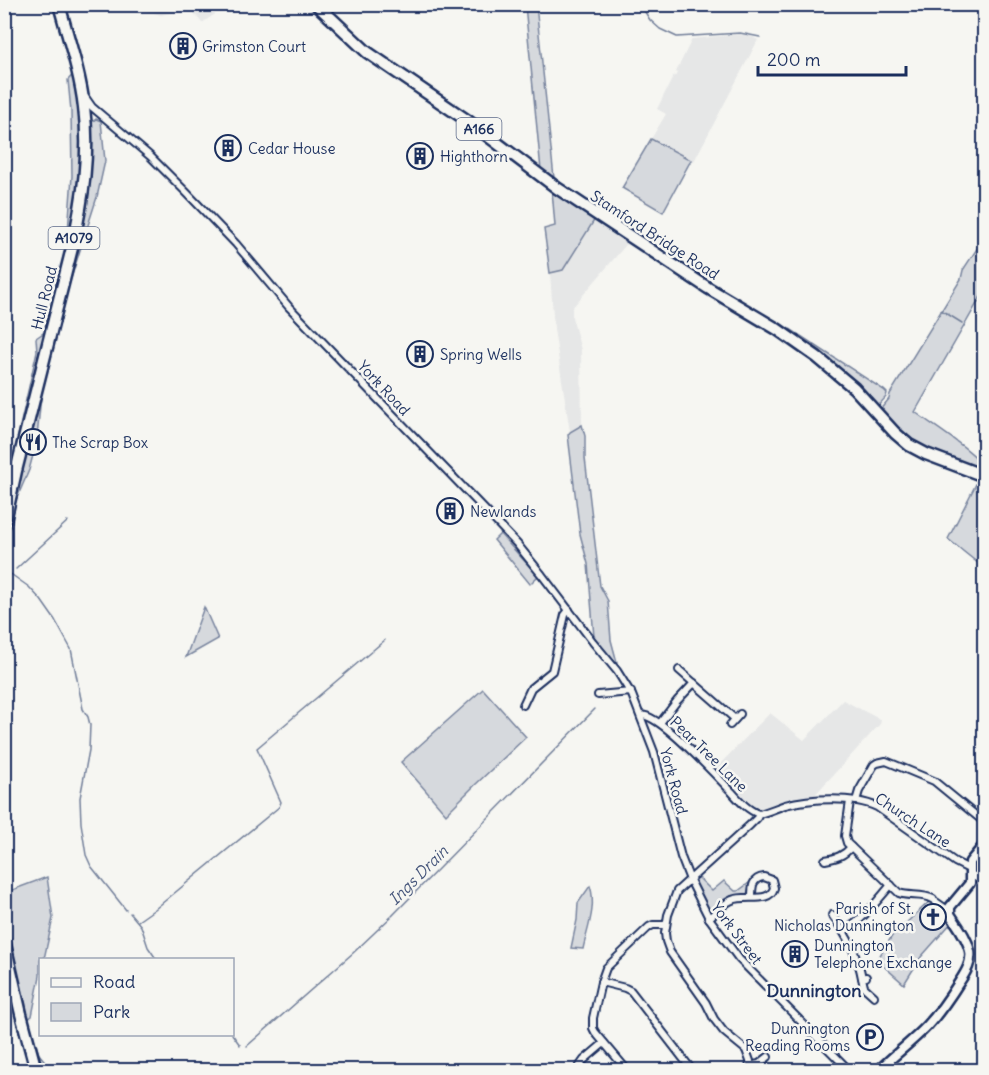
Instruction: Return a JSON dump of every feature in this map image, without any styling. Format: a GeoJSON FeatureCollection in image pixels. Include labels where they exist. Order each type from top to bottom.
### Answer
{"type":"FeatureCollection","features":[{"type":"Feature","properties":{"kind":"highway","name":"Hull Road"},"geometry":{"type":"LineString","coordinates":[[4,526],[81,209],[86,148],[85,117],[77,70],[59,4]]}},
{"type":"Feature","properties":{"kind":"highway","name":"Stamford Bridge Road"},"geometry":{"type":"LineString","coordinates":[[316,4],[367,52],[468,121],[557,188],[708,288],[777,329],[818,357],[854,388],[894,433],[909,445],[926,454],[984,476]]}},
{"type":"Feature","properties":{"kind":"highway"},"geometry":{"type":"LineString","coordinates":[[4,940],[36,1071]]}},
{"type":"Feature","properties":{"kind":"street"},"geometry":{"type":"LineString","coordinates":[[82,92],[92,107],[104,118]]}},
{"type":"Feature","properties":{"kind":"street"},"geometry":{"type":"LineString","coordinates":[[85,117],[95,115],[104,118]]}},
{"type":"Feature","properties":{"kind":"street","name":"York Road"},"geometry":{"type":"LineString","coordinates":[[104,118],[167,172],[236,244],[290,307],[517,544],[624,680],[641,715],[654,752],[681,857],[690,880]]}},
{"type":"Feature","properties":{"kind":"street"},"geometry":{"type":"LineString","coordinates":[[523,705],[531,688],[552,670],[565,615],[569,610]]}},
{"type":"Feature","properties":{"kind":"street"},"geometry":{"type":"LineString","coordinates":[[679,670],[735,719]]}},
{"type":"Feature","properties":{"kind":"street"},"geometry":{"type":"LineString","coordinates":[[660,723],[693,683]]}},
{"type":"Feature","properties":{"kind":"street"},"geometry":{"type":"LineString","coordinates":[[598,696],[631,692]]}},
{"type":"Feature","properties":{"kind":"street","name":"Pear Tree Lane"},"geometry":{"type":"LineString","coordinates":[[641,715],[660,723],[742,802],[754,812],[759,813]]}},
{"type":"Feature","properties":{"kind":"street"},"geometry":{"type":"LineString","coordinates":[[879,1071],[918,1035],[953,993],[968,965],[970,953],[969,946],[949,911],[926,895],[899,893],[847,843],[845,836],[853,801],[874,765],[877,762],[886,761],[934,781],[984,822]]}},
{"type":"Feature","properties":{"kind":"street","name":"Church Lane"},"geometry":{"type":"LineString","coordinates":[[759,813],[809,801],[865,802],[878,807],[984,883]]}},
{"type":"Feature","properties":{"kind":"street"},"geometry":{"type":"LineString","coordinates":[[759,813],[750,825],[678,891],[666,925],[666,940],[670,952],[706,1003],[719,1027],[746,1050],[750,1060],[749,1068],[768,1057]]}},
{"type":"Feature","properties":{"kind":"street"},"geometry":{"type":"LineString","coordinates":[[949,911],[970,883],[970,862],[984,845]]}},
{"type":"Feature","properties":{"kind":"street"},"geometry":{"type":"LineString","coordinates":[[825,860],[843,855],[851,847]]}},
{"type":"Feature","properties":{"kind":"street","name":"York Street"},"geometry":{"type":"LineString","coordinates":[[690,880],[710,918],[739,959],[849,1071]]}},
{"type":"Feature","properties":{"kind":"street"},"geometry":{"type":"LineString","coordinates":[[844,932],[862,917],[891,885]]}},
{"type":"Feature","properties":{"kind":"street"},"geometry":{"type":"LineString","coordinates":[[710,918],[730,901],[752,897]]}},
{"type":"Feature","properties":{"kind":"street"},"geometry":{"type":"LineString","coordinates":[[832,915],[844,932],[856,957],[864,977],[864,987],[874,996]]}},
{"type":"Feature","properties":{"kind":"street"},"geometry":{"type":"LineString","coordinates":[[627,1071],[595,1032],[592,1023],[601,982],[610,963],[649,927],[666,925]]}},
{"type":"Feature","properties":{"kind":"street"},"geometry":{"type":"LineString","coordinates":[[601,982],[631,991],[692,1071]]}},
{"type":"Feature","properties":{"kind":"street"},"geometry":{"type":"LineString","coordinates":[[577,1071],[584,1060],[604,1043]]}},
{"type":"Feature","properties":{"kind":"street"},"geometry":{"type":"LineString","coordinates":[[938,1071],[943,1069],[950,1071]]}},
{"type":"Feature","properties":{"kind":"shaded area"},"geometry":{"type":"Polygon","coordinates":[[[130,5],[224,5],[224,8],[202,23],[190,8],[161,15],[130,5]]]}},
{"type":"Feature","properties":{"kind":"shaded area"},"geometry":{"type":"Polygon","coordinates":[[[749,35],[758,40],[694,161],[651,139],[666,114],[657,109],[674,75],[678,73],[676,72],[692,39],[749,35]]]}},
{"type":"Feature","properties":{"kind":"shaded area"},"geometry":{"type":"Polygon","coordinates":[[[595,219],[630,240],[572,308],[572,317],[581,350],[582,425],[570,432],[554,329],[550,273],[563,270],[595,219]]]}},
{"type":"Feature","properties":{"kind":"shaded area"},"geometry":{"type":"Polygon","coordinates":[[[843,700],[881,720],[880,724],[811,799],[788,801],[763,809],[753,808],[715,769],[770,713],[804,740],[843,700]]]}},
{"type":"Feature","properties":{"kind":"green space"},"geometry":{"type":"Polygon","coordinates":[[[525,5],[536,5],[554,178],[541,170],[525,5]]]}},
{"type":"Feature","properties":{"kind":"green space"},"geometry":{"type":"Polygon","coordinates":[[[75,72],[82,134],[78,205],[5,521],[5,493],[37,351],[36,338],[46,331],[67,246],[72,176],[68,80],[75,72]]]}},
{"type":"Feature","properties":{"kind":"green space"},"geometry":{"type":"Polygon","coordinates":[[[96,119],[101,121],[105,161],[97,197],[67,291],[78,245],[90,127],[96,119]]]}},
{"type":"Feature","properties":{"kind":"green space"},"geometry":{"type":"Polygon","coordinates":[[[651,139],[691,160],[663,212],[622,188],[651,139]]]}},
{"type":"Feature","properties":{"kind":"green space"},"geometry":{"type":"Polygon","coordinates":[[[552,190],[595,219],[563,270],[550,273],[544,229],[555,226],[552,190]]]}},
{"type":"Feature","properties":{"kind":"green space"},"geometry":{"type":"Polygon","coordinates":[[[984,238],[984,291],[915,412],[973,455],[984,468],[984,473],[915,445],[879,411],[889,399],[961,279],[963,270],[984,238]]]}},
{"type":"Feature","properties":{"kind":"green space"},"geometry":{"type":"Polygon","coordinates":[[[790,329],[884,390],[887,393],[886,397],[876,408],[829,362],[790,329]]]}},
{"type":"Feature","properties":{"kind":"green space"},"geometry":{"type":"Polygon","coordinates":[[[41,396],[37,437],[32,436],[30,446],[35,448],[29,470],[17,498],[15,497],[41,396]]]}},
{"type":"Feature","properties":{"kind":"green space"},"geometry":{"type":"Polygon","coordinates":[[[582,425],[600,586],[608,601],[611,640],[618,666],[594,637],[588,564],[580,534],[568,435],[582,425]]]}},
{"type":"Feature","properties":{"kind":"green space"},"geometry":{"type":"Polygon","coordinates":[[[978,480],[984,483],[984,568],[948,539],[978,480]]]}},
{"type":"Feature","properties":{"kind":"green space"},"geometry":{"type":"Polygon","coordinates":[[[500,534],[538,576],[530,584],[494,540],[500,534]]]}},
{"type":"Feature","properties":{"kind":"green space"},"geometry":{"type":"Polygon","coordinates":[[[204,607],[218,639],[186,657],[204,607]]]}},
{"type":"Feature","properties":{"kind":"green space"},"geometry":{"type":"Polygon","coordinates":[[[483,689],[526,737],[446,814],[401,762],[483,689]]]}},
{"type":"Feature","properties":{"kind":"green space"},"geometry":{"type":"Polygon","coordinates":[[[697,876],[712,891],[724,881],[735,891],[750,884],[747,894],[711,912],[697,890],[697,876]]]}},
{"type":"Feature","properties":{"kind":"green space"},"geometry":{"type":"Polygon","coordinates":[[[47,877],[53,918],[44,958],[39,958],[39,981],[32,1016],[28,1019],[44,1070],[40,1070],[11,952],[5,912],[4,883],[7,892],[47,877]]]}},
{"type":"Feature","properties":{"kind":"green space"},"geometry":{"type":"Polygon","coordinates":[[[590,886],[592,910],[583,949],[571,948],[578,903],[590,886]]]}},
{"type":"Feature","properties":{"kind":"green space"},"geometry":{"type":"Polygon","coordinates":[[[931,900],[952,922],[921,957],[904,984],[877,960],[892,936],[931,900]]]}},
{"type":"Feature","properties":{"kind":"waterway"},"geometry":{"type":"LineString","coordinates":[[640,4],[650,20],[660,29],[677,37],[740,33],[760,37]]}},
{"type":"Feature","properties":{"kind":"waterway"},"geometry":{"type":"LineString","coordinates":[[941,310],[962,323]]}},
{"type":"Feature","properties":{"kind":"waterway"},"geometry":{"type":"LineString","coordinates":[[16,569],[68,521]]}},
{"type":"Feature","properties":{"kind":"waterway","name":"Ings Drain"},"geometry":{"type":"LineString","coordinates":[[5,570],[29,587],[41,600],[71,649],[83,709],[90,725],[89,750],[80,798],[86,855],[91,866],[126,910]]}},
{"type":"Feature","properties":{"kind":"waterway"},"geometry":{"type":"LineString","coordinates":[[138,921],[279,807],[281,802],[257,748],[385,640]]}},
{"type":"Feature","properties":{"kind":"waterway","name":"Ings Drain"},"geometry":{"type":"LineString","coordinates":[[247,1046],[392,916],[595,709]]}},
{"type":"Feature","properties":{"kind":"waterway","name":"Ings Drain"},"geometry":{"type":"LineString","coordinates":[[130,913],[141,926],[148,947],[156,958]]}},
{"type":"Feature","properties":{"kind":"waterway","name":"Ings Drain"},"geometry":{"type":"LineString","coordinates":[[233,1036],[240,1045]]}},
{"type":"Feature","properties":{"kind":"waterway"},"geometry":{"type":"LineString","coordinates":[[39,1054],[52,1070]]}},
{"type":"Feature","properties":{"kind":"place","name":"Grimston Court"},"geometry":{"type":"Point","coordinates":[183,46]}},
{"type":"Feature","properties":{"kind":"place","name":"Cedar House"},"geometry":{"type":"Point","coordinates":[228,148]}},
{"type":"Feature","properties":{"kind":"place","name":"Highthorn"},"geometry":{"type":"Point","coordinates":[420,156]}},
{"type":"Feature","properties":{"kind":"place","name":"Spring Wells"},"geometry":{"type":"Point","coordinates":[420,354]}},
{"type":"Feature","properties":{"kind":"place","name":"The Scrap Box"},"geometry":{"type":"Point","coordinates":[33,442]}},
{"type":"Feature","properties":{"kind":"place","name":"Newlands"},"geometry":{"type":"Point","coordinates":[450,511]}},
{"type":"Feature","properties":{"kind":"place","name":"Parish of St. Nicholas Dunnington"},"geometry":{"type":"Point","coordinates":[933,917]}},
{"type":"Feature","properties":{"kind":"place","name":"Dunnington Telephone Exchange"},"geometry":{"type":"Point","coordinates":[795,954]}},
{"type":"Feature","properties":{"kind":"place","name":"Dunnington Reading Rooms"},"geometry":{"type":"Point","coordinates":[870,1037]}},
{"type":"Feature","properties":{"kind":"district","name":"Dunnington"},"geometry":{"type":"Point","coordinates":[814,990]}}]}
